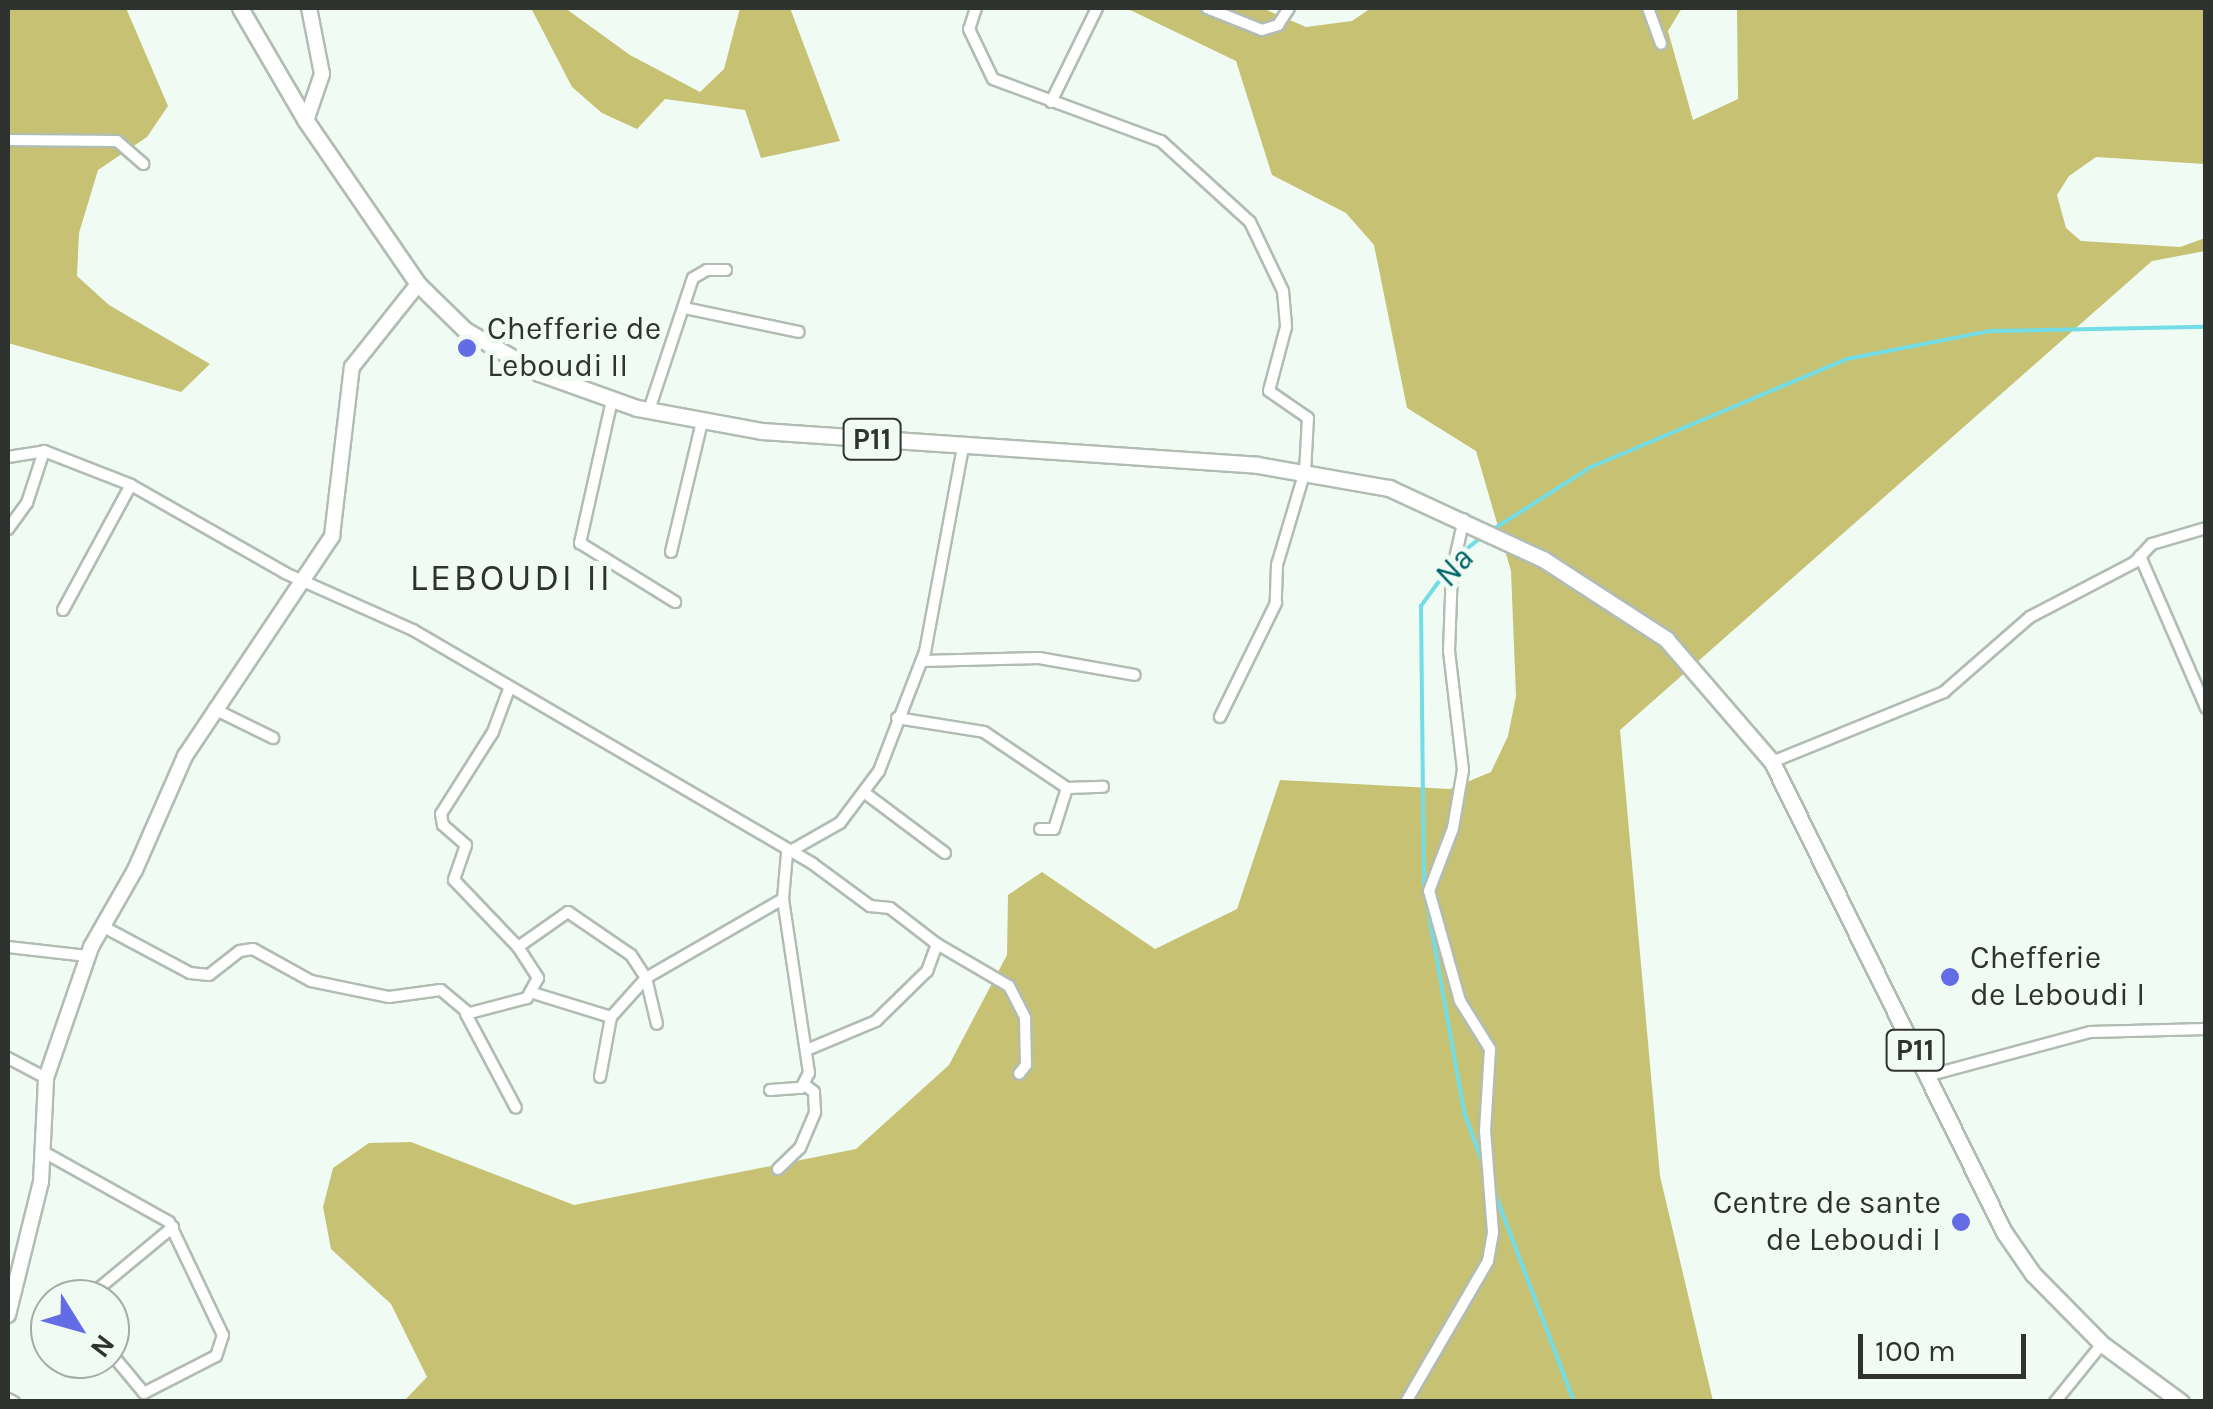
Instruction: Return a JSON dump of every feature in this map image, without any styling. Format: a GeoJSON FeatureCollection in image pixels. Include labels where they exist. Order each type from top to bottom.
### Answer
{"type":"FeatureCollection","features":[{"type":"Feature","properties":{"kind":"main road","name":"P11"},"geometry":{"type":"LineString","coordinates":[[240,8],[306,121],[418,284],[499,352],[612,400],[702,422],[1305,471],[1389,488],[1464,518],[1557,567],[1666,640],[1772,762],[2004,1232],[2034,1274],[2102,1344],[2181,1402]]}},
{"type":"Feature","properties":{"kind":"street"},"geometry":{"type":"LineString","coordinates":[[306,121],[322,74],[308,8]]}},
{"type":"Feature","properties":{"kind":"street"},"geometry":{"type":"LineString","coordinates":[[976,8],[969,30],[986,74],[1161,142],[1260,237],[1288,313],[1269,391],[1308,418],[1305,471],[1277,565],[1276,603],[1220,717]]}},
{"type":"Feature","properties":{"kind":"street"},"geometry":{"type":"LineString","coordinates":[[1051,102],[1097,8]]}},
{"type":"Feature","properties":{"kind":"street"},"geometry":{"type":"LineString","coordinates":[[1207,8],[1262,30],[1278,26],[1289,8]]}},
{"type":"Feature","properties":{"kind":"street"},"geometry":{"type":"LineString","coordinates":[[1648,8],[1660,44]]}},
{"type":"Feature","properties":{"kind":"street"},"geometry":{"type":"LineString","coordinates":[[8,140],[117,141],[142,164]]}},
{"type":"Feature","properties":{"kind":"street"},"geometry":{"type":"LineString","coordinates":[[649,410],[698,272],[726,270]]}},
{"type":"Feature","properties":{"kind":"street"},"geometry":{"type":"LineString","coordinates":[[8,1315],[42,1151],[46,1078],[87,956],[214,709],[307,581],[336,522],[352,367],[418,284]]}},
{"type":"Feature","properties":{"kind":"street"},"geometry":{"type":"LineString","coordinates":[[684,308],[799,332]]}},
{"type":"Feature","properties":{"kind":"street"},"geometry":{"type":"LineString","coordinates":[[612,400],[580,542],[675,602]]}},
{"type":"Feature","properties":{"kind":"street"},"geometry":{"type":"LineString","coordinates":[[671,552],[702,422]]}},
{"type":"Feature","properties":{"kind":"street"},"geometry":{"type":"LineString","coordinates":[[786,853],[833,829],[865,794],[922,661],[946,566],[962,446]]}},
{"type":"Feature","properties":{"kind":"street"},"geometry":{"type":"LineString","coordinates":[[8,528],[27,503],[44,451]]}},
{"type":"Feature","properties":{"kind":"street"},"geometry":{"type":"LineString","coordinates":[[8,457],[44,451],[132,485],[307,581],[412,630],[870,906],[890,908],[938,944],[1009,986],[1025,1018],[1026,1065],[1020,1074]]}},
{"type":"Feature","properties":{"kind":"street"},"geometry":{"type":"LineString","coordinates":[[63,610],[132,485]]}},
{"type":"Feature","properties":{"kind":"street"},"geometry":{"type":"LineString","coordinates":[[1406,1402],[1488,1261],[1493,1232],[1485,1131],[1490,1049],[1460,1001],[1429,891],[1452,828],[1463,770],[1449,650],[1452,571],[1464,518]]}},
{"type":"Feature","properties":{"kind":"street"},"geometry":{"type":"LineString","coordinates":[[1772,762],[1944,692],[2030,617],[2140,556],[2152,544],[2206,528]]}},
{"type":"Feature","properties":{"kind":"street"},"geometry":{"type":"LineString","coordinates":[[2140,556],[2193,668],[2206,708]]}},
{"type":"Feature","properties":{"kind":"street"},"geometry":{"type":"LineString","coordinates":[[922,661],[1039,658],[1135,675]]}},
{"type":"Feature","properties":{"kind":"street"},"geometry":{"type":"LineString","coordinates":[[2193,668],[2206,661]]}},
{"type":"Feature","properties":{"kind":"street"},"geometry":{"type":"LineString","coordinates":[[509,690],[493,732],[441,814],[443,825],[466,845],[454,880],[518,947],[538,978],[533,992]]}},
{"type":"Feature","properties":{"kind":"street"},"geometry":{"type":"LineString","coordinates":[[214,709],[272,738]]}},
{"type":"Feature","properties":{"kind":"street"},"geometry":{"type":"LineString","coordinates":[[897,718],[984,732],[1067,788],[1103,787]]}},
{"type":"Feature","properties":{"kind":"street"},"geometry":{"type":"LineString","coordinates":[[1040,829],[1054,829],[1067,788]]}},
{"type":"Feature","properties":{"kind":"street"},"geometry":{"type":"LineString","coordinates":[[865,794],[945,853]]}},
{"type":"Feature","properties":{"kind":"street"},"geometry":{"type":"LineString","coordinates":[[786,853],[782,898],[809,1050],[805,1086]]}},
{"type":"Feature","properties":{"kind":"street"},"geometry":{"type":"LineString","coordinates":[[600,1077],[611,1018],[646,978],[782,898]]}},
{"type":"Feature","properties":{"kind":"street"},"geometry":{"type":"LineString","coordinates":[[518,947],[568,912],[631,954],[646,978],[657,1024]]}},
{"type":"Feature","properties":{"kind":"street"},"geometry":{"type":"LineString","coordinates":[[102,926],[190,973],[209,975],[240,950],[253,949],[311,982],[389,997],[441,990],[467,1012],[516,1108]]}},
{"type":"Feature","properties":{"kind":"street"},"geometry":{"type":"LineString","coordinates":[[809,1050],[876,1021],[927,972],[938,944]]}},
{"type":"Feature","properties":{"kind":"street"},"geometry":{"type":"LineString","coordinates":[[8,947],[87,956]]}},
{"type":"Feature","properties":{"kind":"street"},"geometry":{"type":"LineString","coordinates":[[467,1012],[533,992],[611,1018]]}},
{"type":"Feature","properties":{"kind":"street"},"geometry":{"type":"LineString","coordinates":[[1928,1076],[2090,1032],[2206,1029]]}},
{"type":"Feature","properties":{"kind":"street"},"geometry":{"type":"LineString","coordinates":[[8,1058],[46,1078]]}},
{"type":"Feature","properties":{"kind":"street"},"geometry":{"type":"LineString","coordinates":[[770,1090],[805,1086],[814,1092],[815,1112],[800,1148],[778,1169]]}},
{"type":"Feature","properties":{"kind":"street"},"geometry":{"type":"LineString","coordinates":[[42,1151],[155,1210],[174,1227],[223,1344],[216,1356],[142,1396]]}},
{"type":"Feature","properties":{"kind":"street"},"geometry":{"type":"LineString","coordinates":[[110,1279],[174,1227]]}},
{"type":"Feature","properties":{"kind":"street"},"geometry":{"type":"LineString","coordinates":[[2055,1402],[2102,1344]]}},
{"type":"Feature","properties":{"kind":"shaded area"},"geometry":{"type":"Polygon","coordinates":[[[8,8],[126,8],[168,106],[147,137],[98,170],[79,233],[77,276],[109,305],[210,364],[181,392],[8,343],[8,8]]]}},
{"type":"Feature","properties":{"kind":"shaded area"},"geometry":{"type":"Polygon","coordinates":[[[531,8],[565,8],[630,55],[700,92],[724,69],[740,8],[790,8],[840,141],[761,158],[745,110],[665,99],[637,129],[602,113],[572,87],[531,8]]]}},
{"type":"Feature","properties":{"kind":"shaded area"},"geometry":{"type":"Polygon","coordinates":[[[1126,8],[1262,8],[1306,27],[1352,21],[1371,8],[1682,8],[1668,31],[1693,120],[1738,99],[1737,8],[2205,8],[2205,164],[2096,157],[2069,176],[2057,195],[2066,228],[2081,241],[2180,247],[2205,238],[2205,251],[2152,261],[1620,730],[1660,1176],[1713,1401],[404,1401],[427,1377],[391,1304],[331,1249],[323,1207],[333,1168],[369,1143],[411,1142],[574,1205],[856,1149],[949,1065],[1007,955],[1008,895],[1042,872],[1155,949],[1237,909],[1280,780],[1450,789],[1491,772],[1508,736],[1516,696],[1511,571],[1476,451],[1407,408],[1374,245],[1346,213],[1272,175],[1236,61],[1126,8]]]}},
{"type":"Feature","properties":{"kind":"waterway","name":"Na"},"geometry":{"type":"LineString","coordinates":[[1492,530],[1591,467],[1847,359],[1990,331],[2206,327]]}},
{"type":"Feature","properties":{"kind":"waterway","name":"Na"},"geometry":{"type":"LineString","coordinates":[[1460,554],[1484,535]]}},
{"type":"Feature","properties":{"kind":"waterway","name":"Na"},"geometry":{"type":"LineString","coordinates":[[1448,569],[1421,606],[1424,887],[1464,1112],[1483,1164]]}},
{"type":"Feature","properties":{"kind":"waterway","name":"Na"},"geometry":{"type":"LineString","coordinates":[[1494,1191],[1574,1402]]}},
{"type":"Feature","properties":{"kind":"place","name":"Chefferie de Leboudi II"},"geometry":{"type":"Point","coordinates":[467,348]}},
{"type":"Feature","properties":{"kind":"place","name":"Chefferie de Leboudi I"},"geometry":{"type":"Point","coordinates":[1950,977]}},
{"type":"Feature","properties":{"kind":"place","name":"Centre de sante de Leboudi I"},"geometry":{"type":"Point","coordinates":[1961,1222]}},
{"type":"Feature","properties":{"kind":"district","name":"LEBOUDI II"},"geometry":{"type":"Point","coordinates":[511,578]}}]}
